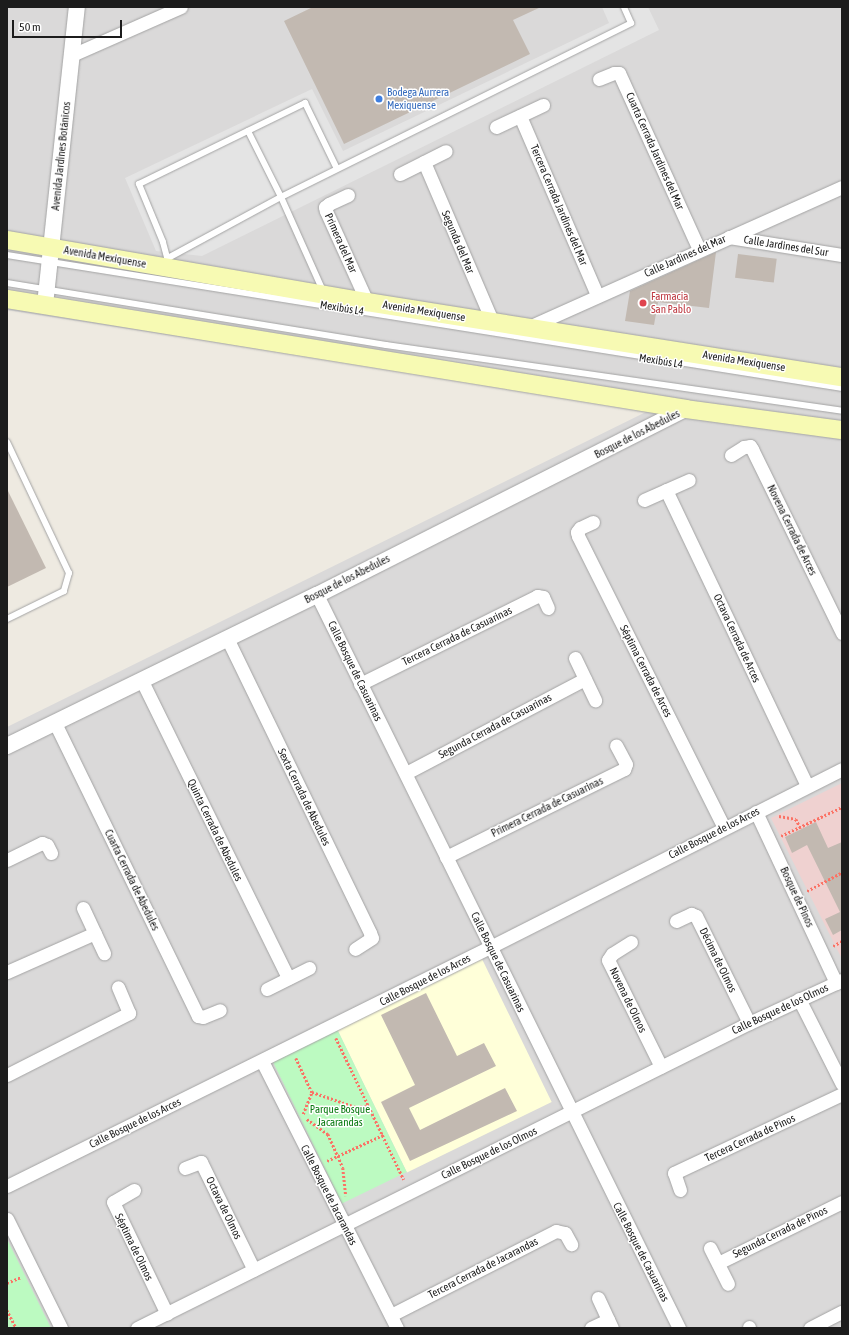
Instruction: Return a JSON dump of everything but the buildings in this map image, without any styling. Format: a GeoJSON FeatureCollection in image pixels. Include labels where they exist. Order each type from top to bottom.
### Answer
{"type":"FeatureCollection","features":[{"type":"Feature","properties":{"kind":"main road","name":"Avenida Mexiquense"},"geometry":{"type":"LineString","coordinates":[[7,240],[50,254],[168,263],[367,302],[842,376]]}},
{"type":"Feature","properties":{"kind":"main road"},"geometry":{"type":"LineString","coordinates":[[7,299],[45,297],[686,409],[842,430]]}},
{"type":"Feature","properties":{"kind":"street","name":"Avenida Jardines Botánicos"},"geometry":{"type":"LineString","coordinates":[[45,297],[77,7]]}},
{"type":"Feature","properties":{"kind":"street"},"geometry":{"type":"LineString","coordinates":[[72,54],[180,7]]}},
{"type":"Feature","properties":{"kind":"street","name":"Cuarta Cerrada Jardines del Mar"},"geometry":{"type":"LineString","coordinates":[[599,79],[614,73],[619,73],[699,249]]}},
{"type":"Feature","properties":{"kind":"street"},"geometry":{"type":"LineString","coordinates":[[496,127],[543,105]]}},
{"type":"Feature","properties":{"kind":"street","name":"Tercera Cerrada Jardines del Mar"},"geometry":{"type":"LineString","coordinates":[[520,116],[597,295]]}},
{"type":"Feature","properties":{"kind":"street"},"geometry":{"type":"LineString","coordinates":[[400,174],[446,151]]}},
{"type":"Feature","properties":{"kind":"street","name":"Segunda del Mar"},"geometry":{"type":"LineString","coordinates":[[424,162],[492,321]]}},
{"type":"Feature","properties":{"kind":"street","name":"Calle Jardines del Mar"},"geometry":{"type":"LineString","coordinates":[[529,327],[699,249],[842,187]]}},
{"type":"Feature","properties":{"kind":"street","name":"Primera del Mar"},"geometry":{"type":"LineString","coordinates":[[348,195],[329,204],[326,211],[367,302]]}},
{"type":"Feature","properties":{"kind":"street","name":"Calle Jardines del Sur"},"geometry":{"type":"LineString","coordinates":[[729,237],[842,255]]}},
{"type":"Feature","properties":{"kind":"street","name":"Bosque de los Abedules"},"geometry":{"type":"LineString","coordinates":[[7,746],[317,595],[686,409]]}},
{"type":"Feature","properties":{"kind":"street","name":"Novena Cerrada de Arces"},"geometry":{"type":"LineString","coordinates":[[731,454],[744,447],[750,446],[752,449],[842,633]]}},
{"type":"Feature","properties":{"kind":"street"},"geometry":{"type":"LineString","coordinates":[[644,500],[689,480]]}},
{"type":"Feature","properties":{"kind":"street","name":"Octava Cerrada de Arces"},"geometry":{"type":"LineString","coordinates":[[666,490],[807,786]]}},
{"type":"Feature","properties":{"kind":"street","name":"Séptima Cerrada de Arces"},"geometry":{"type":"LineString","coordinates":[[594,522],[580,528],[577,532],[578,536],[724,828]]}},
{"type":"Feature","properties":{"kind":"street","name":"Calle Bosque de Casuarinas"},"geometry":{"type":"LineString","coordinates":[[317,595],[679,1328]]}},
{"type":"Feature","properties":{"kind":"street","name":"Tercera Cerrada de Casuarinas"},"geometry":{"type":"LineString","coordinates":[[360,684],[537,596],[543,597],[548,608]]}},
{"type":"Feature","properties":{"kind":"street","name":"Sexta Cerrada de Abedules"},"geometry":{"type":"LineString","coordinates":[[227,638],[370,933],[372,938],[355,949]]}},
{"type":"Feature","properties":{"kind":"street"},"geometry":{"type":"LineString","coordinates":[[575,658],[595,700]]}},
{"type":"Feature","properties":{"kind":"street","name":"Segunda Cerrada de Casuarinas"},"geometry":{"type":"LineString","coordinates":[[406,773],[585,679]]}},
{"type":"Feature","properties":{"kind":"street","name":"Quinta Cerrada de Abedules"},"geometry":{"type":"LineString","coordinates":[[142,681],[288,978]]}},
{"type":"Feature","properties":{"kind":"street","name":"Cuarta Cerrada de Abedules"},"geometry":{"type":"LineString","coordinates":[[54,723],[198,1016],[203,1017],[220,1010]]}},
{"type":"Feature","properties":{"kind":"street","name":"Primera Cerrada de Casuarinas"},"geometry":{"type":"LineString","coordinates":[[446,856],[624,769],[626,764],[616,745]]}},
{"type":"Feature","properties":{"kind":"street","name":"Calle Bosque de los Arces"},"geometry":{"type":"LineString","coordinates":[[7,1186],[331,1027],[842,769]]}},
{"type":"Feature","properties":{"kind":"street","name":"Bosque de Pinos"},"geometry":{"type":"LineString","coordinates":[[756,812],[771,841],[796,897],[839,981]]}},
{"type":"Feature","properties":{"kind":"street"},"geometry":{"type":"LineString","coordinates":[[7,860],[42,843],[47,845],[51,853]]}},
{"type":"Feature","properties":{"kind":"street"},"geometry":{"type":"LineString","coordinates":[[83,908],[104,953]]}},
{"type":"Feature","properties":{"kind":"street","name":"Décima de Olmos"},"geometry":{"type":"LineString","coordinates":[[676,921],[692,914],[696,916],[749,1023]]}},
{"type":"Feature","properties":{"kind":"street"},"geometry":{"type":"LineString","coordinates":[[7,972],[94,933]]}},
{"type":"Feature","properties":{"kind":"street","name":"Novena de Olmos"},"geometry":{"type":"LineString","coordinates":[[631,942],[612,954],[608,960],[661,1067]]}},
{"type":"Feature","properties":{"kind":"street"},"geometry":{"type":"LineString","coordinates":[[267,989],[309,968]]}},
{"type":"Feature","properties":{"kind":"street","name":"Calle Bosque de los Olmos"},"geometry":{"type":"LineString","coordinates":[[137,1328],[345,1226],[749,1023],[839,981]]}},
{"type":"Feature","properties":{"kind":"street"},"geometry":{"type":"LineString","coordinates":[[7,1075],[129,1013],[118,987]]}},
{"type":"Feature","properties":{"kind":"street"},"geometry":{"type":"LineString","coordinates":[[799,999],[842,1084]]}},
{"type":"Feature","properties":{"kind":"street","name":"Calle Bosque de Jacarandas"},"geometry":{"type":"LineString","coordinates":[[262,1061],[397,1328]]}},
{"type":"Feature","properties":{"kind":"street","name":"Tercera Cerrada de Pinos"},"geometry":{"type":"LineString","coordinates":[[680,1190],[674,1176],[677,1172],[842,1094]]}},
{"type":"Feature","properties":{"kind":"street","name":"Octava de Olmos"},"geometry":{"type":"LineString","coordinates":[[185,1168],[201,1162],[254,1270]]}},
{"type":"Feature","properties":{"kind":"street","name":"Séptima de Olmos"},"geometry":{"type":"LineString","coordinates":[[134,1190],[113,1202],[167,1314]]}},
{"type":"Feature","properties":{"kind":"street","name":"Segunda Cerrada de Pinos"},"geometry":{"type":"LineString","coordinates":[[718,1263],[842,1202]]}},
{"type":"Feature","properties":{"kind":"street"},"geometry":{"type":"LineString","coordinates":[[7,1219],[61,1328]]}},
{"type":"Feature","properties":{"kind":"street","name":"Tercera Cerrada de Jacarandas"},"geometry":{"type":"LineString","coordinates":[[391,1315],[556,1231],[565,1233],[571,1244]]}},
{"type":"Feature","properties":{"kind":"street"},"geometry":{"type":"LineString","coordinates":[[710,1248],[728,1284]]}},
{"type":"Feature","properties":{"kind":"street"},"geometry":{"type":"LineString","coordinates":[[591,1328],[610,1324],[598,1298]]}},
{"type":"Feature","properties":{"kind":"street"},"geometry":{"type":"LineString","coordinates":[[810,1328],[842,1312]]}},
{"type":"Feature","properties":{"kind":"lane"},"geometry":{"type":"LineString","coordinates":[[337,169],[305,103],[139,184],[168,263],[282,197],[631,22],[624,7]]}},
{"type":"Feature","properties":{"kind":"lane"},"geometry":{"type":"LineString","coordinates":[[248,131],[282,197],[324,294]]}},
{"type":"Feature","properties":{"kind":"lane","name":"Mexibús L4"},"geometry":{"type":"LineString","coordinates":[[7,255],[50,254],[842,388]]}},
{"type":"Feature","properties":{"kind":"lane"},"geometry":{"type":"LineString","coordinates":[[7,283],[45,297],[842,411]]}},
{"type":"Feature","properties":{"kind":"lane"},"geometry":{"type":"LineString","coordinates":[[7,442],[69,573],[64,591],[7,619]]}},
{"type":"Feature","properties":{"kind":"path"},"geometry":{"type":"LineString","coordinates":[[771,841],[842,806]]}},
{"type":"Feature","properties":{"kind":"path"},"geometry":{"type":"LineString","coordinates":[[796,897],[842,872]]}},
{"type":"Feature","properties":{"kind":"path"},"geometry":{"type":"LineString","coordinates":[[331,1027],[410,1193]]}},
{"type":"Feature","properties":{"kind":"path"},"geometry":{"type":"LineString","coordinates":[[290,1046],[312,1092],[356,1106],[369,1106]]}},
{"type":"Feature","properties":{"kind":"path"},"geometry":{"type":"LineString","coordinates":[[302,1116],[328,1134],[343,1168],[346,1198]]}},
{"type":"Feature","properties":{"kind":"path"},"geometry":{"type":"LineString","coordinates":[[316,1167],[383,1135]]}},
{"type":"Feature","properties":{"kind":"path"},"geometry":{"type":"LineString","coordinates":[[7,1310],[16,1328]]}},
{"type":"Feature","properties":{"kind":"shaded area"},"geometry":{"type":"Polygon","coordinates":[[[7,7],[842,7],[842,1328],[7,1328],[7,727],[650,410],[7,310],[7,7]]]}},
{"type":"Feature","properties":{"kind":"shaded area"},"geometry":{"type":"Polygon","coordinates":[[[602,7],[648,7],[659,30],[202,256],[156,251],[125,178],[312,89],[343,151],[609,23],[602,7]]]}},
{"type":"Feature","properties":{"kind":"shaded area"},"geometry":{"type":"Polygon","coordinates":[[[842,783],[842,959],[771,818],[842,783]]]}},
{"type":"Feature","properties":{"kind":"shaded area"},"geometry":{"type":"Polygon","coordinates":[[[482,959],[552,1102],[407,1172],[337,1030],[482,959]]]}},
{"type":"Feature","properties":{"kind":"green space","name":"Parque Bosque Jacarandas"},"geometry":{"type":"Polygon","coordinates":[[[337,1029],[407,1172],[342,1203],[272,1061],[337,1029]]]}},
{"type":"Feature","properties":{"kind":"green space"},"geometry":{"type":"Polygon","coordinates":[[[7,1239],[51,1328],[7,1328],[7,1239]]]}},
{"type":"Feature","properties":{"kind":"place","name":"Bodega Aurrera Mexiquense"},"geometry":{"type":"Point","coordinates":[379,99]}},
{"type":"Feature","properties":{"kind":"place","name":"Farmacia San Pablo"},"geometry":{"type":"Point","coordinates":[643,303]}}]}
